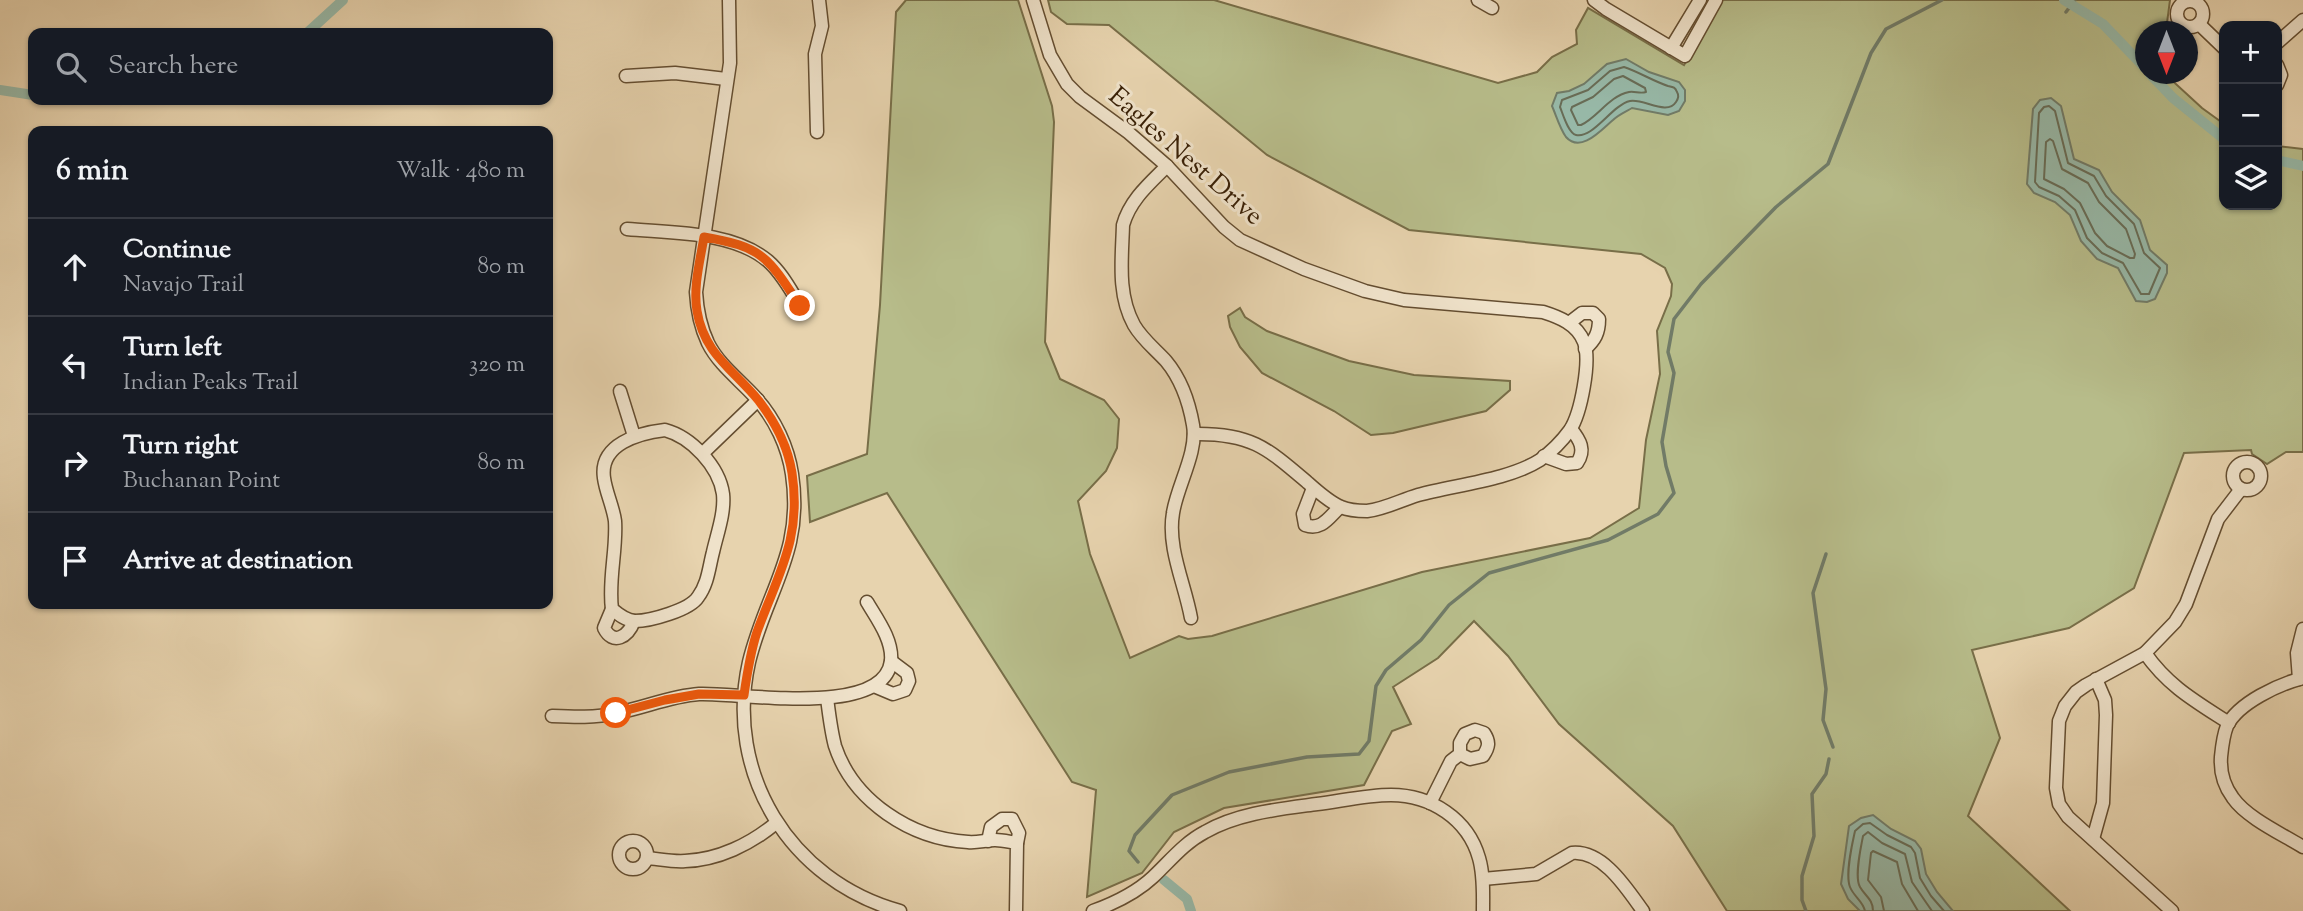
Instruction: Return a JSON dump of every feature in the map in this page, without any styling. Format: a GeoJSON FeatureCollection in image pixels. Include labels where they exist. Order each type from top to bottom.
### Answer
{"type":"FeatureCollection","features":[{"type":"Feature","properties":{"kind":"street"},"geometry":{"type":"LineString","coordinates":[[729,0],[730,63],[696,292],[701,328],[709,345],[719,360],[758,400],[775,425],[792,471],[795,502],[790,549],[757,633],[749,663],[743,723],[747,751],[758,784],[776,823],[799,850],[840,884],[871,902],[900,911]]}},
{"type":"Feature","properties":{"kind":"street"},"geometry":{"type":"LineString","coordinates":[[817,132],[815,54],[822,26],[820,0]]}},
{"type":"Feature","properties":{"kind":"street","name":"Eagles Nest Drive"},"geometry":{"type":"LineString","coordinates":[[1033,0],[1050,55],[1067,84],[1167,166],[1224,227],[1240,240],[1304,269],[1365,291],[1404,300],[1542,312],[1569,323],[1582,313],[1592,313],[1599,319],[1599,330],[1594,341],[1585,349],[1583,390],[1571,429],[1544,456],[1517,471],[1422,494],[1384,508],[1366,511],[1340,507]]}},
{"type":"Feature","properties":{"kind":"street"},"geometry":{"type":"LineString","coordinates":[[1478,0],[1492,8]]}},
{"type":"Feature","properties":{"kind":"street"},"geometry":{"type":"LineString","coordinates":[[1594,0],[1685,56],[1716,0]]}},
{"type":"Feature","properties":{"kind":"street"},"geometry":{"type":"LineString","coordinates":[[1671,48],[1700,0]]}},
{"type":"Feature","properties":{"kind":"street"},"geometry":{"type":"LineString","coordinates":[[2282,39],[2303,20]]}},
{"type":"Feature","properties":{"kind":"street"},"geometry":{"type":"LineString","coordinates":[[2199,24],[2219,43]]}},
{"type":"Feature","properties":{"kind":"street"},"geometry":{"type":"LineString","coordinates":[[626,76],[675,73],[726,79]]}},
{"type":"Feature","properties":{"kind":"street"},"geometry":{"type":"LineString","coordinates":[[1167,166],[1135,200],[1126,216],[1123,225],[1121,283],[1133,323],[1142,337],[1168,363],[1181,383],[1189,405],[1194,434],[1173,511],[1171,531],[1191,618]]}},
{"type":"Feature","properties":{"kind":"street"},"geometry":{"type":"LineString","coordinates":[[627,229],[736,242],[754,250],[776,269],[800,306]]}},
{"type":"Feature","properties":{"kind":"street"},"geometry":{"type":"LineString","coordinates":[[1569,323],[1584,342],[1585,349]]}},
{"type":"Feature","properties":{"kind":"street"},"geometry":{"type":"LineString","coordinates":[[620,391],[634,436]]}},
{"type":"Feature","properties":{"kind":"street"},"geometry":{"type":"LineString","coordinates":[[703,453],[758,400]]}},
{"type":"Feature","properties":{"kind":"street"},"geometry":{"type":"LineString","coordinates":[[1544,456],[1566,464],[1577,463],[1583,449],[1571,429]]}},
{"type":"Feature","properties":{"kind":"street"},"geometry":{"type":"LineString","coordinates":[[612,609],[621,617],[634,621],[687,608],[705,586],[722,511],[723,494],[720,482],[703,453],[678,433],[665,430],[634,436],[618,444],[604,465],[604,478],[615,523],[610,594],[612,609],[604,628],[614,639],[621,638],[630,632],[634,621]]}},
{"type":"Feature","properties":{"kind":"street"},"geometry":{"type":"LineString","coordinates":[[1194,434],[1222,433],[1258,444],[1340,507],[1322,526],[1313,528],[1306,525],[1303,514],[1313,488]]}},
{"type":"Feature","properties":{"kind":"street"},"geometry":{"type":"LineString","coordinates":[[2172,911],[2068,817],[2059,804],[2056,788],[2059,721],[2065,706],[2076,692],[2145,653],[2175,622],[2186,604],[2218,519],[2241,489]]}},
{"type":"Feature","properties":{"kind":"street"},"geometry":{"type":"LineString","coordinates":[[552,716],[588,717],[616,713],[699,694],[794,700],[827,698],[874,686],[884,676],[891,661],[888,639],[867,602]]}},
{"type":"Feature","properties":{"kind":"street"},"geometry":{"type":"LineString","coordinates":[[2303,628],[2297,653],[2301,679],[2263,693],[2229,723],[2222,745],[2221,766],[2233,799],[2245,811],[2303,847]]}},
{"type":"Feature","properties":{"kind":"street"},"geometry":{"type":"LineString","coordinates":[[2145,653],[2159,673],[2176,690],[2229,723]]}},
{"type":"Feature","properties":{"kind":"street"},"geometry":{"type":"LineString","coordinates":[[874,686],[893,694],[905,690],[909,681],[907,673],[891,661]]}},
{"type":"Feature","properties":{"kind":"street"},"geometry":{"type":"LineString","coordinates":[[2092,839],[2103,803],[2106,715],[2105,700],[2096,679]]}},
{"type":"Feature","properties":{"kind":"street"},"geometry":{"type":"LineString","coordinates":[[827,698],[840,758],[869,799],[889,816],[922,832],[969,842],[1017,843]]}},
{"type":"Feature","properties":{"kind":"street"},"geometry":{"type":"LineString","coordinates":[[1430,803],[1451,761],[1460,754]]}},
{"type":"Feature","properties":{"kind":"street"},"geometry":{"type":"LineString","coordinates":[[1093,911],[1109,906],[1132,893],[1152,878],[1182,847],[1204,832],[1228,821],[1312,805],[1390,795],[1413,797],[1430,803],[1458,821],[1471,838],[1479,858],[1483,880],[1483,911]]}},
{"type":"Feature","properties":{"kind":"street"},"geometry":{"type":"LineString","coordinates":[[988,841],[991,827],[1002,819],[1012,819],[1019,833],[1016,911]]}},
{"type":"Feature","properties":{"kind":"street"},"geometry":{"type":"LineString","coordinates":[[647,858],[682,862],[701,860],[744,845],[776,823]]}},
{"type":"Feature","properties":{"kind":"street"},"geometry":{"type":"LineString","coordinates":[[1483,880],[1536,874],[1579,852],[1592,855],[1620,880],[1643,911]]}},
{"type":"Feature","properties":{"kind":"green space"},"geometry":{"type":"Polygon","coordinates":[[[906,0],[1018,0],[1052,106],[1054,122],[1045,342],[1060,379],[1104,400],[1119,419],[1117,448],[1106,471],[1078,501],[1090,554],[1130,658],[1179,636],[1188,639],[1212,636],[1422,572],[1590,538],[1639,508],[1646,440],[1660,374],[1657,331],[1671,296],[1672,284],[1665,268],[1641,254],[1409,230],[1267,155],[1109,25],[1067,24],[1051,12],[1048,0],[1214,0],[1498,83],[1537,72],[1552,57],[1577,44],[1576,30],[1588,8],[1684,65],[1721,0],[2170,0],[2167,21],[2135,21],[2135,84],[2176,84],[2219,120],[2219,210],[2282,210],[2282,147],[2303,149],[2303,452],[2286,452],[2267,464],[2252,454],[2251,450],[2184,453],[2134,588],[2069,628],[1972,650],[2000,738],[1968,816],[2070,911],[1727,911],[1673,826],[1559,724],[1508,656],[1474,621],[1438,658],[1393,687],[1411,724],[1392,731],[1364,785],[1224,808],[1174,832],[1142,873],[1087,897],[1096,790],[1072,782],[887,493],[810,522],[807,476],[867,454],[880,305],[896,12],[906,0]]]}},
{"type":"Feature","properties":{"kind":"green space"},"geometry":{"type":"Polygon","coordinates":[[[1240,308],[1245,317],[1267,331],[1349,361],[1414,375],[1510,381],[1510,390],[1486,411],[1393,433],[1371,435],[1334,411],[1262,373],[1240,347],[1230,327],[1228,316],[1240,308]]]}},
{"type":"Feature","properties":{"kind":"water"},"geometry":{"type":"Polygon","coordinates":[[[1626,59],[1649,72],[1679,82],[1685,90],[1685,101],[1679,111],[1668,115],[1632,108],[1591,138],[1578,143],[1572,142],[1564,134],[1552,106],[1557,93],[1584,84],[1607,64],[1626,59]]]}},
{"type":"Feature","properties":{"kind":"water"},"geometry":{"type":"Polygon","coordinates":[[[2051,98],[2061,106],[2074,159],[2099,170],[2112,192],[2140,220],[2150,250],[2167,265],[2167,273],[2155,299],[2147,302],[2136,301],[2118,268],[2097,259],[2081,241],[2070,215],[2055,202],[2034,193],[2027,184],[2033,109],[2040,100],[2051,98]]]}},
{"type":"Feature","properties":{"kind":"water"},"geometry":{"type":"Polygon","coordinates":[[[1873,815],[1891,829],[1915,841],[1921,849],[1926,874],[1953,911],[1860,911],[1848,899],[1841,884],[1849,826],[1861,818],[1873,815]]]}},
{"type":"Feature","properties":{"kind":"waterway"},"geometry":{"type":"LineString","coordinates":[[312,28],[343,0]]}},
{"type":"Feature","properties":{"kind":"waterway"},"geometry":{"type":"LineString","coordinates":[[1138,862],[1129,851],[1135,835],[1172,795],[1229,772],[1307,757],[1359,754],[1369,741],[1376,686],[1386,670],[1421,640],[1449,605],[1489,573],[1608,540],[1658,514],[1674,493],[1662,442],[1674,373],[1668,352],[1674,319],[1701,284],[1776,207],[1828,164],[1871,53],[1886,29],[1942,0]]}},
{"type":"Feature","properties":{"kind":"waterway"},"geometry":{"type":"LineString","coordinates":[[2064,0],[2103,24],[2135,57]]}},
{"type":"Feature","properties":{"kind":"waterway"},"geometry":{"type":"LineString","coordinates":[[2066,12],[2075,0]]}},
{"type":"Feature","properties":{"kind":"waterway"},"geometry":{"type":"LineString","coordinates":[[2160,84],[2219,135]]}},
{"type":"Feature","properties":{"kind":"waterway"},"geometry":{"type":"LineString","coordinates":[[0,90],[28,94]]}},
{"type":"Feature","properties":{"kind":"waterway"},"geometry":{"type":"LineString","coordinates":[[2282,161],[2303,166]]}},
{"type":"Feature","properties":{"kind":"waterway"},"geometry":{"type":"LineString","coordinates":[[1826,554],[1813,593],[1826,689],[1823,720],[1833,747]]}},
{"type":"Feature","properties":{"kind":"waterway"},"geometry":{"type":"LineString","coordinates":[[1806,911],[1802,900],[1802,876],[1814,836],[1812,794],[1826,774],[1829,759]]}},
{"type":"Feature","properties":{"kind":"waterway"},"geometry":{"type":"LineString","coordinates":[[1164,880],[1187,899],[1191,911]]}},
{"type":"Feature","properties":{"kind":"route"},"geometry":{"type":"LineString","coordinates":[[616,713],[699,694],[744,695],[757,633],[782,573],[793,533],[795,502],[792,471],[786,449],[775,425],[758,400],[719,360],[701,328],[696,292],[704,237],[736,242],[754,250],[776,269],[800,306]]}}]}
